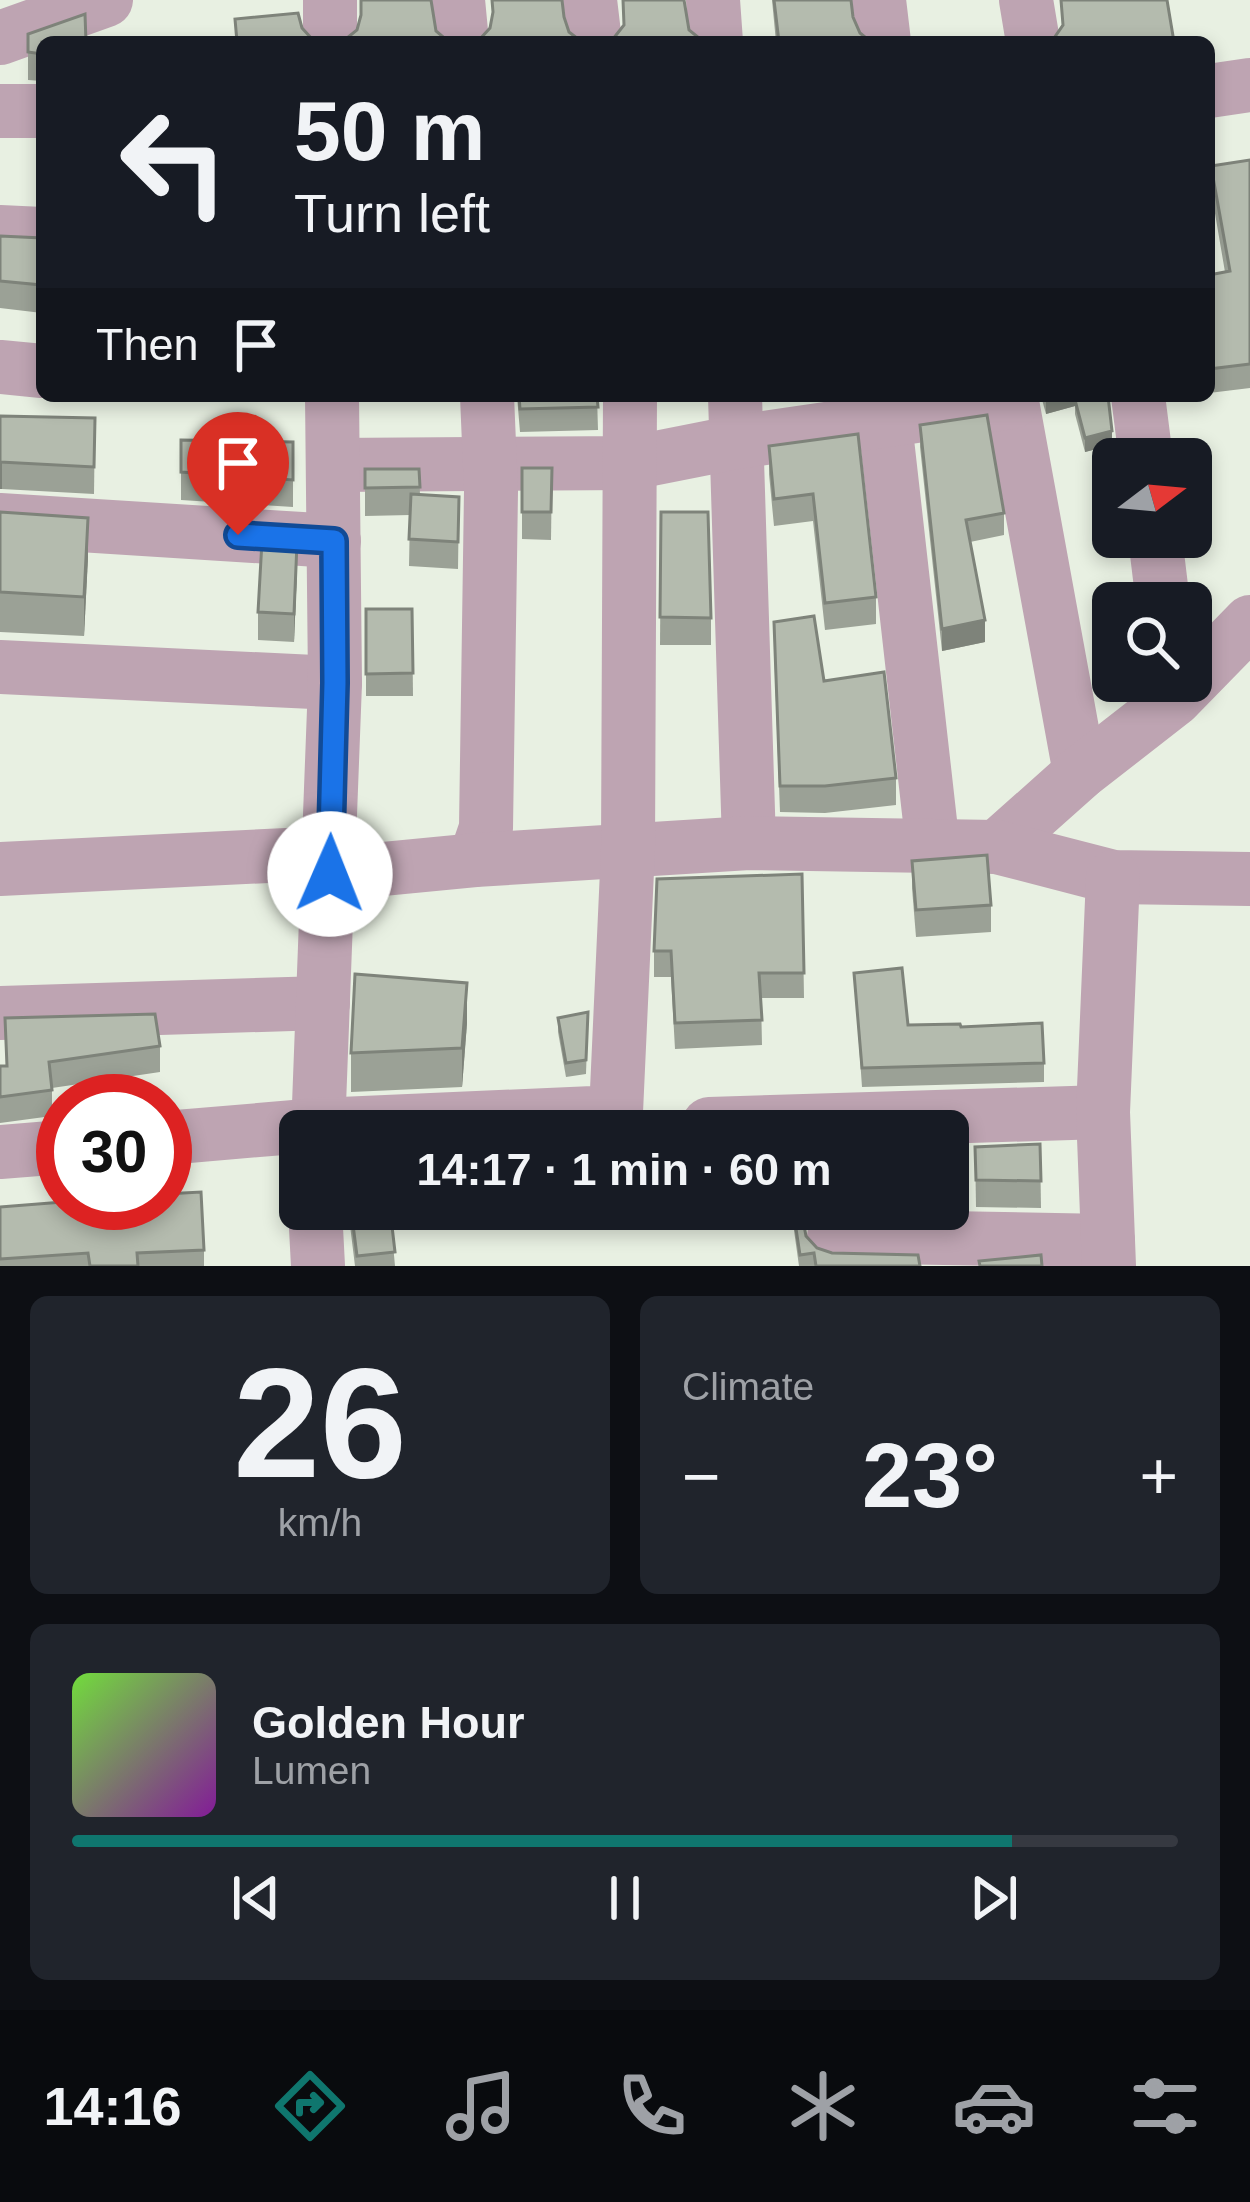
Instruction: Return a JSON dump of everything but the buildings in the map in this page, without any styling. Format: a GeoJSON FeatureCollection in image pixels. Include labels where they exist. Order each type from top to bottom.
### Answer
{"type":"FeatureCollection","features":[{"type":"Feature","properties":{"kind":"street"},"geometry":{"type":"LineString","coordinates":[[0,38],[106,0]]}},
{"type":"Feature","properties":{"kind":"street"},"geometry":{"type":"LineString","coordinates":[[330,0],[330,36]]}},
{"type":"Feature","properties":{"kind":"street"},"geometry":{"type":"LineString","coordinates":[[458,0],[461,36]]}},
{"type":"Feature","properties":{"kind":"street"},"geometry":{"type":"LineString","coordinates":[[590,0],[594,36]]}},
{"type":"Feature","properties":{"kind":"street"},"geometry":{"type":"LineString","coordinates":[[713,0],[716,36]]}},
{"type":"Feature","properties":{"kind":"street"},"geometry":{"type":"LineString","coordinates":[[879,0],[883,36]]}},
{"type":"Feature","properties":{"kind":"street"},"geometry":{"type":"LineString","coordinates":[[1026,0],[1032,36]]}},
{"type":"Feature","properties":{"kind":"street"},"geometry":{"type":"LineString","coordinates":[[1215,90],[1250,85]]}},
{"type":"Feature","properties":{"kind":"street"},"geometry":{"type":"LineString","coordinates":[[0,111],[36,110]]}},
{"type":"Feature","properties":{"kind":"street"},"geometry":{"type":"LineString","coordinates":[[0,232],[36,234]]}},
{"type":"Feature","properties":{"kind":"street"},"geometry":{"type":"LineString","coordinates":[[0,367],[36,370]]}},
{"type":"Feature","properties":{"kind":"street"},"geometry":{"type":"LineString","coordinates":[[319,1110],[335,683],[332,465],[326,402]]}},
{"type":"Feature","properties":{"kind":"street"},"geometry":{"type":"LineString","coordinates":[[475,860],[486,828],[487,402]]}},
{"type":"Feature","properties":{"kind":"street"},"geometry":{"type":"LineString","coordinates":[[616,1110],[628,849],[630,402]]}},
{"type":"Feature","properties":{"kind":"street"},"geometry":{"type":"LineString","coordinates":[[332,465],[631,464],[736,419],[973,402]]}},
{"type":"Feature","properties":{"kind":"street"},"geometry":{"type":"LineString","coordinates":[[1012,402],[1079,772]]}},
{"type":"Feature","properties":{"kind":"street"},"geometry":{"type":"LineString","coordinates":[[1139,402],[1143,438]]}},
{"type":"Feature","properties":{"kind":"street"},"geometry":{"type":"LineString","coordinates":[[883,409],[932,848]]}},
{"type":"Feature","properties":{"kind":"street"},"geometry":{"type":"LineString","coordinates":[[736,419],[749,843]]}},
{"type":"Feature","properties":{"kind":"street"},"geometry":{"type":"LineString","coordinates":[[0,520],[334,541]]}},
{"type":"Feature","properties":{"kind":"street"},"geometry":{"type":"LineString","coordinates":[[1212,656],[1250,622]]}},
{"type":"Feature","properties":{"kind":"street"},"geometry":{"type":"LineString","coordinates":[[0,667],[335,683]]}},
{"type":"Feature","properties":{"kind":"street"},"geometry":{"type":"LineString","coordinates":[[997,847],[1160,702]]}},
{"type":"Feature","properties":{"kind":"street"},"geometry":{"type":"LineString","coordinates":[[0,869],[475,860],[749,843],[997,847],[1113,877],[1250,879]]}},
{"type":"Feature","properties":{"kind":"street"},"geometry":{"type":"LineString","coordinates":[[834,1236],[1109,1253],[1103,1112],[1113,877]]}},
{"type":"Feature","properties":{"kind":"street"},"geometry":{"type":"LineString","coordinates":[[0,1013],[323,1004]]}},
{"type":"Feature","properties":{"kind":"street"},"geometry":{"type":"LineString","coordinates":[[969,1116],[1103,1112]]}},
{"type":"Feature","properties":{"kind":"street"},"geometry":{"type":"LineString","coordinates":[[192,1136],[279,1131]]}},
{"type":"Feature","properties":{"kind":"street"},"geometry":{"type":"LineString","coordinates":[[0,1152],[36,1149]]}},
{"type":"Feature","properties":{"kind":"street"},"geometry":{"type":"LineString","coordinates":[[316,1230],[318,1266]]}},
{"type":"Feature","properties":{"kind":"route"},"geometry":{"type":"LineString","coordinates":[[238,535],[334,541],[330,874]]}}]}
